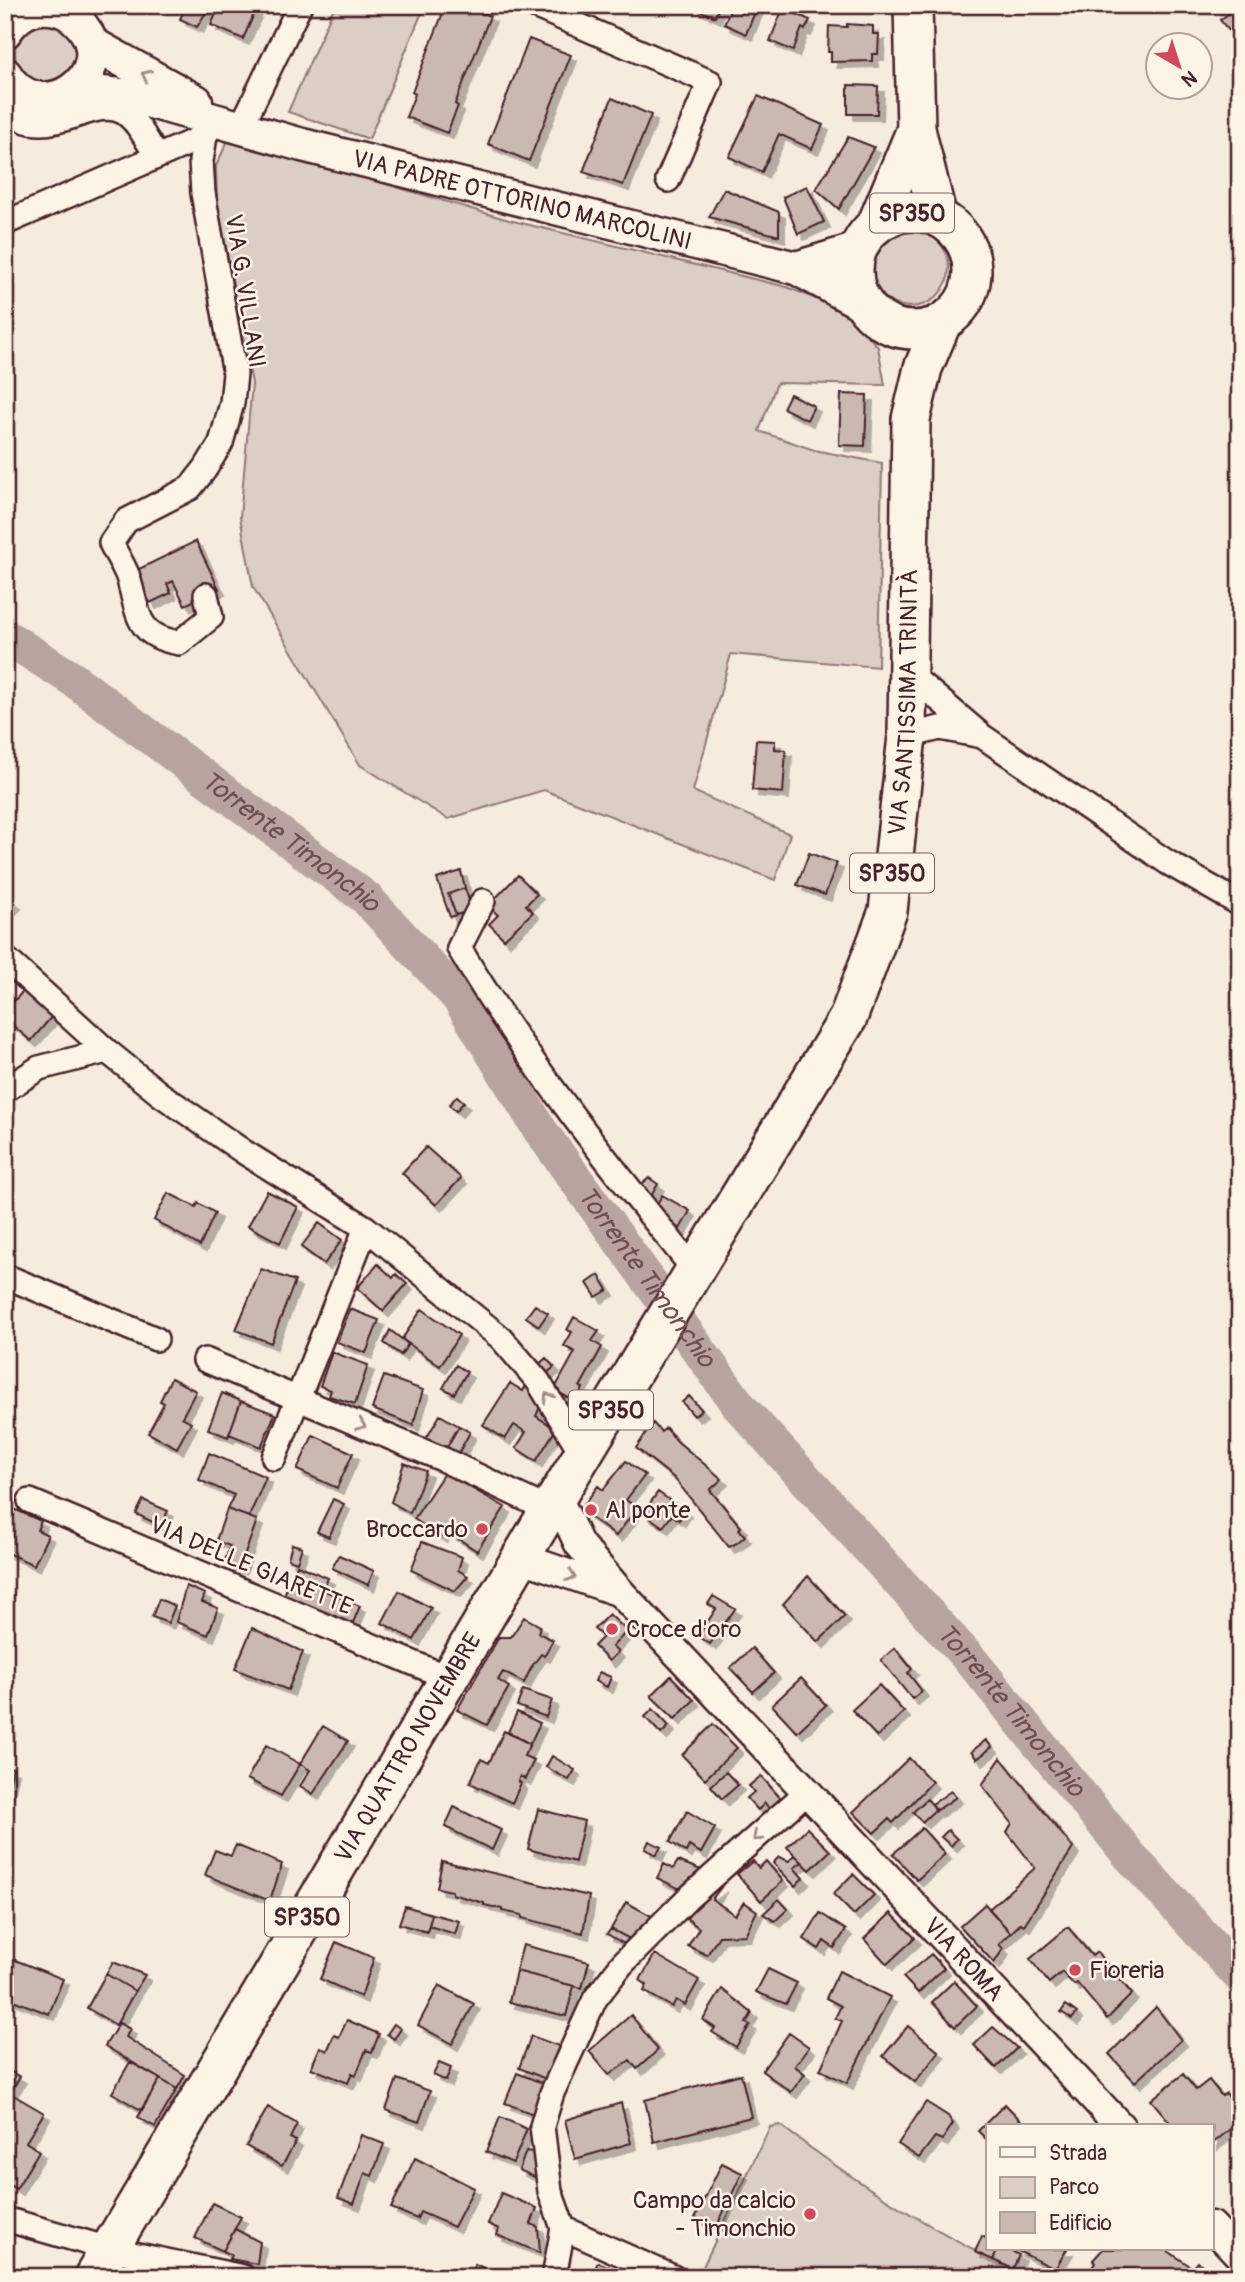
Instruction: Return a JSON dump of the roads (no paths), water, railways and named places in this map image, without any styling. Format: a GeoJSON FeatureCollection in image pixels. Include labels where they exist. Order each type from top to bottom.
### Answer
{"type":"FeatureCollection","features":[{"type":"Feature","properties":{"kind":"main road","name":"VIA SANTISSIMA TRINITÀ"},"geometry":{"type":"LineString","coordinates":[[640,1364],[848,1018],[888,911],[907,736],[912,419],[923,368],[942,323],[957,311],[967,296],[972,278],[971,260],[965,243],[953,228],[938,218],[916,129],[913,5]]}},
{"type":"Feature","properties":{"kind":"main road","name":"VIA PADRE OTTORINO MARCOLINI"},"geometry":{"type":"LineString","coordinates":[[23,14],[66,12],[228,128]]}},
{"type":"Feature","properties":{"kind":"main road"},"geometry":{"type":"LineString","coordinates":[[74,90],[89,69],[82,22]]}},
{"type":"Feature","properties":{"kind":"main road","name":"VIA PADRE OTTORINO MARCOLINI"},"geometry":{"type":"LineString","coordinates":[[5,74],[21,92],[33,97],[48,99],[74,90],[130,96],[228,128],[796,268],[875,314]]}},
{"type":"Feature","properties":{"kind":"main road","name":"VIA SANTISSIMA TRINITÀ"},"geometry":{"type":"LineString","coordinates":[[912,419],[902,369],[854,278],[867,237],[916,129]]}},
{"type":"Feature","properties":{"kind":"main road","name":"SP350"},"geometry":{"type":"LineString","coordinates":[[867,237],[906,213],[938,218]]}},
{"type":"Feature","properties":{"kind":"main road"},"geometry":{"type":"LineString","coordinates":[[796,268],[867,237]]}},
{"type":"Feature","properties":{"kind":"main road"},"geometry":{"type":"LineString","coordinates":[[875,314],[914,331],[942,323]]}},
{"type":"Feature","properties":{"kind":"main road","name":"VIA QUATTRO NOVEMBRE"},"geometry":{"type":"LineString","coordinates":[[101,2263],[541,1525],[640,1364]]}},
{"type":"Feature","properties":{"kind":"street","name":"VIA G. VILLANI"},"geometry":{"type":"LineString","coordinates":[[206,595],[211,617],[179,643],[160,640],[143,628],[132,603],[128,576],[111,543],[126,521],[190,488],[221,443],[232,403],[235,374],[203,193],[201,161],[228,128],[300,5]]}},
{"type":"Feature","properties":{"kind":"street"},"geometry":{"type":"LineString","coordinates":[[532,5],[710,82],[668,180]]}},
{"type":"Feature","properties":{"kind":"street"},"geometry":{"type":"LineString","coordinates":[[5,110],[40,124],[72,119],[98,108],[121,111],[135,121],[156,155]]}},
{"type":"Feature","properties":{"kind":"street"},"geometry":{"type":"LineString","coordinates":[[5,223],[156,155],[228,128]]}},
{"type":"Feature","properties":{"kind":"street"},"geometry":{"type":"LineString","coordinates":[[908,673],[982,736],[1146,848],[1240,904]]}},
{"type":"Feature","properties":{"kind":"street"},"geometry":{"type":"LineString","coordinates":[[907,736],[940,728],[982,736]]}},
{"type":"Feature","properties":{"kind":"street"},"geometry":{"type":"LineString","coordinates":[[483,901],[459,948],[480,984],[589,1138],[694,1275]]}},
{"type":"Feature","properties":{"kind":"street"},"geometry":{"type":"LineString","coordinates":[[5,958],[107,1051],[160,1094],[234,1145],[366,1228],[501,1338],[538,1381],[583,1455]]}},
{"type":"Feature","properties":{"kind":"street"},"geometry":{"type":"LineString","coordinates":[[5,1090],[39,1068],[107,1051]]}},
{"type":"Feature","properties":{"kind":"street"},"geometry":{"type":"LineString","coordinates":[[274,1458],[366,1228]]}},
{"type":"Feature","properties":{"kind":"street"},"geometry":{"type":"LineString","coordinates":[[5,1276],[156,1339]]}},
{"type":"Feature","properties":{"kind":"street"},"geometry":{"type":"LineString","coordinates":[[205,1360],[442,1459],[541,1525],[579,1544]]}},
{"type":"Feature","properties":{"kind":"street","name":"VIA DELLE GIARETTE"},"geometry":{"type":"LineString","coordinates":[[30,1501],[451,1679]]}},
{"type":"Feature","properties":{"kind":"street","name":"VIA ROMA"},"geometry":{"type":"LineString","coordinates":[[541,1525],[579,1544],[620,1592],[1117,2124]]}},
{"type":"Feature","properties":{"kind":"street","name":"VIA ROMA"},"geometry":{"type":"LineString","coordinates":[[541,1525],[620,1592]]}},
{"type":"Feature","properties":{"kind":"street"},"geometry":{"type":"LineString","coordinates":[[554,2277],[563,2228],[550,2191],[542,2126],[576,2039],[607,1982],[687,1899],[808,1791]]}},
{"type":"Feature","properties":{"kind":"street"},"geometry":{"type":"LineString","coordinates":[[5,2219],[101,2263],[243,2277]]}},
{"type":"Feature","properties":{"kind":"street"},"geometry":{"type":"LineString","coordinates":[[563,2228],[673,2277]]}},
{"type":"Feature","properties":{"kind":"street"},"geometry":{"type":"LineString","coordinates":[[1214,2228],[1240,2256]]}},
{"type":"Feature","properties":{"kind":"waterway","name":"Torrente Timonchio"},"geometry":{"type":"LineString","coordinates":[[5,636],[74,680],[366,898],[459,998],[540,1130],[740,1407],[974,1664],[1130,1856],[1240,1976]]}},
{"type":"Feature","properties":{"kind":"place","name":"Al ponte"},"geometry":{"type":"Point","coordinates":[591,1510]}},
{"type":"Feature","properties":{"kind":"place","name":"Broccardo"},"geometry":{"type":"Point","coordinates":[482,1529]}},
{"type":"Feature","properties":{"kind":"place","name":"Croce d'oro"},"geometry":{"type":"Point","coordinates":[612,1629]}},
{"type":"Feature","properties":{"kind":"place","name":"Fioreria"},"geometry":{"type":"Point","coordinates":[1075,1970]}},
{"type":"Feature","properties":{"kind":"place","name":"Campo da calcio - Timonchio"},"geometry":{"type":"Point","coordinates":[810,2214]}}]}
